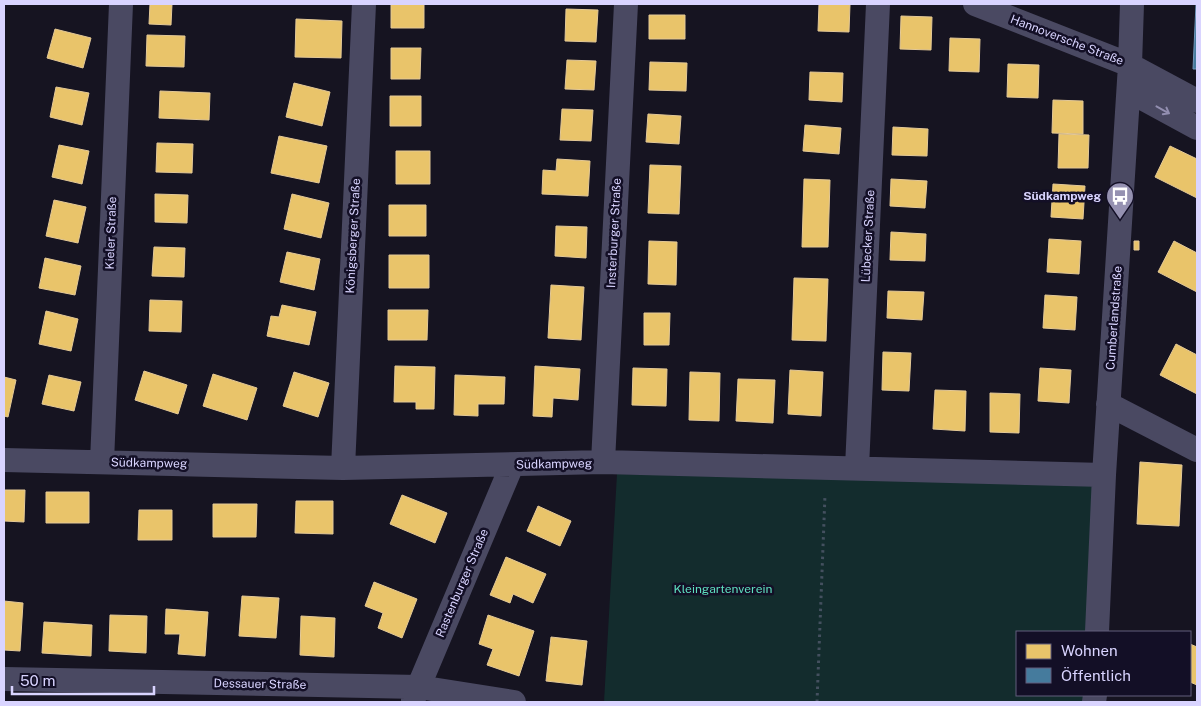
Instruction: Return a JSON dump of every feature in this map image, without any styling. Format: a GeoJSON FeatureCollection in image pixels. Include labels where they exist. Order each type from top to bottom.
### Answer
{"type":"FeatureCollection","features":[{"type":"Feature","properties":{"kind":"street","name":"Kieler Straße"},"geometry":{"type":"LineString","coordinates":[[102,462],[121,4]]}},
{"type":"Feature","properties":{"kind":"street","name":"Königsberger Straße"},"geometry":{"type":"LineString","coordinates":[[343,468],[364,4]]}},
{"type":"Feature","properties":{"kind":"street","name":"Insterburger Straße"},"geometry":{"type":"LineString","coordinates":[[603,462],[626,4]]}},
{"type":"Feature","properties":{"kind":"street","name":"Lübecker Straße"},"geometry":{"type":"LineString","coordinates":[[858,468],[878,4]]}},
{"type":"Feature","properties":{"kind":"street","name":"Hannoversche Straße"},"geometry":{"type":"LineString","coordinates":[[975,4],[1130,65],[1197,101]]}},
{"type":"Feature","properties":{"kind":"street","name":"Cumberlandstraße"},"geometry":{"type":"LineString","coordinates":[[1097,631],[1108,404],[1129,91],[1132,4]]}},
{"type":"Feature","properties":{"kind":"street"},"geometry":{"type":"LineString","coordinates":[[1129,91],[1197,128]]}},
{"type":"Feature","properties":{"kind":"street"},"geometry":{"type":"LineString","coordinates":[[1108,404],[1197,450]]}},
{"type":"Feature","properties":{"kind":"street","name":"Südkampweg"},"geometry":{"type":"LineString","coordinates":[[4,460],[343,468],[603,462],[1104,475]]}},
{"type":"Feature","properties":{"kind":"street","name":"Rastenburger Straße"},"geometry":{"type":"LineString","coordinates":[[416,694],[512,465]]}},
{"type":"Feature","properties":{"kind":"street","name":"Dessauer Straße"},"geometry":{"type":"LineString","coordinates":[[4,679],[416,694],[514,702]]}},
{"type":"Feature","properties":{"kind":"path"},"geometry":{"type":"LineString","coordinates":[[817,702],[825,495]]}},
{"type":"Feature","properties":{"kind":"green space","name":"Kleingartenverein"},"geometry":{"type":"Polygon","coordinates":[[[617,474],[1099,485],[1091,631],[1016,631],[1016,696],[1088,696],[1087,702],[604,702],[617,474]]]}},
{"type":"Feature","properties":{"kind":"building: Wohnen"},"geometry":{"type":"Polygon","coordinates":[[[150,4],[172,4],[171,25],[149,24],[150,4]]]}},
{"type":"Feature","properties":{"kind":"building: Wohnen"},"geometry":{"type":"Polygon","coordinates":[[[391,4],[424,4],[424,28],[391,28],[391,4]]]}},
{"type":"Feature","properties":{"kind":"building: Wohnen"},"geometry":{"type":"Polygon","coordinates":[[[819,4],[850,4],[849,32],[818,31],[819,4]]]}},
{"type":"Feature","properties":{"kind":"building: Wohnen"},"geometry":{"type":"Polygon","coordinates":[[[566,9],[598,10],[596,42],[565,41],[566,9]]]}},
{"type":"Feature","properties":{"kind":"building: Wohnen"},"geometry":{"type":"Polygon","coordinates":[[[649,15],[685,15],[685,39],[649,39],[649,15]]]}},
{"type":"Feature","properties":{"kind":"building: Wohnen"},"geometry":{"type":"Polygon","coordinates":[[[901,16],[932,17],[931,50],[900,49],[901,16]]]}},
{"type":"Feature","properties":{"kind":"building: Wohnen"},"geometry":{"type":"Polygon","coordinates":[[[296,19],[342,21],[341,58],[295,57],[296,19]]]}},
{"type":"Feature","properties":{"kind":"building: Wohnen"},"geometry":{"type":"Polygon","coordinates":[[[55,29],[91,38],[83,68],[47,58],[55,29]]]}},
{"type":"Feature","properties":{"kind":"building: Wohnen"},"geometry":{"type":"Polygon","coordinates":[[[147,35],[185,36],[184,67],[146,66],[147,35]]]}},
{"type":"Feature","properties":{"kind":"building: Wohnen"},"geometry":{"type":"Polygon","coordinates":[[[950,38],[980,39],[979,72],[949,71],[950,38]]]}},
{"type":"Feature","properties":{"kind":"building: Wohnen"},"geometry":{"type":"Polygon","coordinates":[[[391,48],[421,48],[420,79],[391,79],[391,48]]]}},
{"type":"Feature","properties":{"kind":"building: Wohnen"},"geometry":{"type":"Polygon","coordinates":[[[567,60],[596,61],[594,90],[565,89],[567,60]]]}},
{"type":"Feature","properties":{"kind":"building: Wohnen"},"geometry":{"type":"Polygon","coordinates":[[[650,62],[687,63],[686,91],[649,90],[650,62]]]}},
{"type":"Feature","properties":{"kind":"building: Wohnen"},"geometry":{"type":"Polygon","coordinates":[[[1008,64],[1039,65],[1038,98],[1007,97],[1008,64]]]}},
{"type":"Feature","properties":{"kind":"building: Wohnen"},"geometry":{"type":"Polygon","coordinates":[[[810,72],[843,73],[842,102],[809,100],[810,72]]]}},
{"type":"Feature","properties":{"kind":"building: Wohnen"},"geometry":{"type":"Polygon","coordinates":[[[294,83],[330,92],[322,126],[286,117],[294,83]]]}},
{"type":"Feature","properties":{"kind":"building: Wohnen"},"geometry":{"type":"Polygon","coordinates":[[[56,87],[89,93],[82,125],[50,117],[56,87]]]}},
{"type":"Feature","properties":{"kind":"building: Wohnen"},"geometry":{"type":"Polygon","coordinates":[[[160,91],[210,93],[209,120],[159,118],[160,91]]]}},
{"type":"Feature","properties":{"kind":"building: Wohnen"},"geometry":{"type":"Polygon","coordinates":[[[390,96],[421,96],[421,126],[390,126],[390,96]]]}},
{"type":"Feature","properties":{"kind":"building: Wohnen"},"geometry":{"type":"Polygon","coordinates":[[[1053,100],[1083,101],[1083,134],[1052,133],[1053,100]]]}},
{"type":"Feature","properties":{"kind":"building: Wohnen"},"geometry":{"type":"Polygon","coordinates":[[[562,109],[593,110],[591,141],[560,140],[562,109]]]}},
{"type":"Feature","properties":{"kind":"building: Wohnen"},"geometry":{"type":"Polygon","coordinates":[[[648,114],[681,116],[679,144],[646,142],[648,114]]]}},
{"type":"Feature","properties":{"kind":"building: Wohnen"},"geometry":{"type":"Polygon","coordinates":[[[805,125],[841,128],[839,154],[803,151],[805,125]]]}},
{"type":"Feature","properties":{"kind":"building: Wohnen"},"geometry":{"type":"Polygon","coordinates":[[[893,127],[928,129],[927,156],[892,155],[893,127]]]}},
{"type":"Feature","properties":{"kind":"building: Wohnen"},"geometry":{"type":"Polygon","coordinates":[[[1059,134],[1089,135],[1088,168],[1058,168],[1059,134]]]}},
{"type":"Feature","properties":{"kind":"building: Wohnen"},"geometry":{"type":"Polygon","coordinates":[[[279,136],[327,146],[319,183],[271,173],[279,136]]]}},
{"type":"Feature","properties":{"kind":"building: Wohnen"},"geometry":{"type":"Polygon","coordinates":[[[157,143],[193,144],[192,173],[156,172],[157,143]]]}},
{"type":"Feature","properties":{"kind":"building: Wohnen"},"geometry":{"type":"Polygon","coordinates":[[[59,145],[89,151],[82,184],[52,177],[59,145]]]}},
{"type":"Feature","properties":{"kind":"building: Wohnen"},"geometry":{"type":"Polygon","coordinates":[[[1170,146],[1197,159],[1197,198],[1155,177],[1170,146]]]}},
{"type":"Feature","properties":{"kind":"building: Wohnen"},"geometry":{"type":"Polygon","coordinates":[[[396,151],[430,151],[430,184],[396,184],[396,151]]]}},
{"type":"Feature","properties":{"kind":"building: Wohnen"},"geometry":{"type":"Polygon","coordinates":[[[557,159],[590,161],[588,196],[542,194],[543,170],[556,171],[557,159]]]}},
{"type":"Feature","properties":{"kind":"building: Wohnen"},"geometry":{"type":"Polygon","coordinates":[[[650,165],[681,166],[679,214],[648,213],[650,165]]]}},
{"type":"Feature","properties":{"kind":"building: Wohnen"},"geometry":{"type":"Polygon","coordinates":[[[804,179],[830,180],[828,247],[802,247],[804,179]]]}},
{"type":"Feature","properties":{"kind":"building: Wohnen"},"geometry":{"type":"Polygon","coordinates":[[[891,179],[927,181],[925,208],[890,206],[891,179]]]}},
{"type":"Feature","properties":{"kind":"building: Wohnen"},"geometry":{"type":"Polygon","coordinates":[[[1053,184],[1085,186],[1083,219],[1051,217],[1053,184]]]}},
{"type":"Feature","properties":{"kind":"building: Wohnen"},"geometry":{"type":"Polygon","coordinates":[[[155,194],[188,195],[187,223],[155,222],[155,194]]]}},
{"type":"Feature","properties":{"kind":"building: Wohnen"},"geometry":{"type":"Polygon","coordinates":[[[292,194],[329,203],[321,238],[284,229],[292,194]]]}},
{"type":"Feature","properties":{"kind":"building: Wohnen"},"geometry":{"type":"Polygon","coordinates":[[[54,200],[86,207],[78,243],[46,236],[54,200]]]}},
{"type":"Feature","properties":{"kind":"building: Wohnen"},"geometry":{"type":"Polygon","coordinates":[[[389,205],[426,205],[426,236],[389,236],[389,205]]]}},
{"type":"Feature","properties":{"kind":"building: Wohnen"},"geometry":{"type":"Polygon","coordinates":[[[556,226],[587,227],[586,258],[555,256],[556,226]]]}},
{"type":"Feature","properties":{"kind":"building: Wohnen"},"geometry":{"type":"Polygon","coordinates":[[[891,232],[926,234],[925,261],[890,260],[891,232]]]}},
{"type":"Feature","properties":{"kind":"building: Wohnen"},"geometry":{"type":"Polygon","coordinates":[[[1049,239],[1081,241],[1079,274],[1047,272],[1049,239]]]}},
{"type":"Feature","properties":{"kind":"building: Wohnen"},"geometry":{"type":"Polygon","coordinates":[[[649,241],[677,242],[676,285],[648,284],[649,241]]]}},
{"type":"Feature","properties":{"kind":"building: Wohnen"},"geometry":{"type":"Polygon","coordinates":[[[1134,241],[1139,241],[1139,250],[1134,250],[1134,241]]]}},
{"type":"Feature","properties":{"kind":"building: Wohnen"},"geometry":{"type":"Polygon","coordinates":[[[1174,241],[1197,253],[1197,292],[1158,272],[1174,241]]]}},
{"type":"Feature","properties":{"kind":"building: Wohnen"},"geometry":{"type":"Polygon","coordinates":[[[154,247],[185,248],[184,277],[152,276],[154,247]]]}},
{"type":"Feature","properties":{"kind":"building: Wohnen"},"geometry":{"type":"Polygon","coordinates":[[[287,252],[320,259],[314,290],[280,282],[287,252]]]}},
{"type":"Feature","properties":{"kind":"building: Wohnen"},"geometry":{"type":"Polygon","coordinates":[[[389,255],[429,255],[429,288],[389,288],[389,255]]]}},
{"type":"Feature","properties":{"kind":"building: Wohnen"},"geometry":{"type":"Polygon","coordinates":[[[45,258],[81,266],[75,295],[39,288],[45,258]]]}},
{"type":"Feature","properties":{"kind":"building: Wohnen"},"geometry":{"type":"Polygon","coordinates":[[[794,278],[828,279],[826,341],[792,340],[794,278]]]}},
{"type":"Feature","properties":{"kind":"building: Wohnen"},"geometry":{"type":"Polygon","coordinates":[[[551,285],[584,287],[581,340],[548,338],[551,285]]]}},
{"type":"Feature","properties":{"kind":"building: Wohnen"},"geometry":{"type":"Polygon","coordinates":[[[888,291],[924,292],[922,320],[887,318],[888,291]]]}},
{"type":"Feature","properties":{"kind":"building: Wohnen"},"geometry":{"type":"Polygon","coordinates":[[[1045,295],[1077,297],[1075,330],[1043,328],[1045,295]]]}},
{"type":"Feature","properties":{"kind":"building: Wohnen"},"geometry":{"type":"Polygon","coordinates":[[[150,300],[182,301],[181,332],[149,331],[150,300]]]}},
{"type":"Feature","properties":{"kind":"building: Wohnen"},"geometry":{"type":"Polygon","coordinates":[[[282,305],[316,312],[309,345],[267,336],[271,316],[279,317],[282,305]]]}},
{"type":"Feature","properties":{"kind":"building: Wohnen"},"geometry":{"type":"Polygon","coordinates":[[[388,310],[428,310],[427,340],[388,340],[388,310]]]}},
{"type":"Feature","properties":{"kind":"building: Wohnen"},"geometry":{"type":"Polygon","coordinates":[[[46,311],[78,319],[71,351],[39,344],[46,311]]]}},
{"type":"Feature","properties":{"kind":"building: Wohnen"},"geometry":{"type":"Polygon","coordinates":[[[644,313],[670,313],[669,345],[644,345],[644,313]]]}},
{"type":"Feature","properties":{"kind":"building: Wohnen"},"geometry":{"type":"Polygon","coordinates":[[[1176,344],[1197,355],[1197,394],[1160,375],[1176,344]]]}},
{"type":"Feature","properties":{"kind":"building: Wohnen"},"geometry":{"type":"Polygon","coordinates":[[[883,352],[911,353],[909,391],[882,390],[883,352]]]}},
{"type":"Feature","properties":{"kind":"building: Wohnen"},"geometry":{"type":"Polygon","coordinates":[[[395,366],[435,367],[434,409],[416,409],[416,402],[394,402],[395,366]]]}},
{"type":"Feature","properties":{"kind":"building: Wohnen"},"geometry":{"type":"Polygon","coordinates":[[[535,366],[580,369],[578,400],[553,398],[552,417],[533,416],[535,366]]]}},
{"type":"Feature","properties":{"kind":"building: Wohnen"},"geometry":{"type":"Polygon","coordinates":[[[633,368],[667,369],[666,406],[632,405],[633,368]]]}},
{"type":"Feature","properties":{"kind":"building: Wohnen"},"geometry":{"type":"Polygon","coordinates":[[[1040,368],[1071,370],[1069,403],[1038,401],[1040,368]]]}},
{"type":"Feature","properties":{"kind":"building: Wohnen"},"geometry":{"type":"Polygon","coordinates":[[[790,370],[823,372],[821,416],[788,414],[790,370]]]}},
{"type":"Feature","properties":{"kind":"building: Wohnen"},"geometry":{"type":"Polygon","coordinates":[[[144,371],[187,385],[178,414],[135,400],[144,371]]]}},
{"type":"Feature","properties":{"kind":"building: Wohnen"},"geometry":{"type":"Polygon","coordinates":[[[294,372],[329,383],[318,417],[283,406],[294,372]]]}},
{"type":"Feature","properties":{"kind":"building: Wohnen"},"geometry":{"type":"Polygon","coordinates":[[[690,372],[720,373],[719,421],[689,420],[690,372]]]}},
{"type":"Feature","properties":{"kind":"building: Wohnen"},"geometry":{"type":"Polygon","coordinates":[[[213,374],[257,388],[247,420],[203,406],[213,374]]]}},
{"type":"Feature","properties":{"kind":"building: Wohnen"},"geometry":{"type":"Polygon","coordinates":[[[49,375],[81,382],[74,411],[42,404],[49,375]]]}},
{"type":"Feature","properties":{"kind":"building: Wohnen"},"geometry":{"type":"Polygon","coordinates":[[[455,375],[505,377],[504,404],[478,404],[478,416],[454,415],[455,375]]]}},
{"type":"Feature","properties":{"kind":"building: Wohnen"},"geometry":{"type":"Polygon","coordinates":[[[4,377],[16,380],[8,417],[4,416],[4,377]]]}},
{"type":"Feature","properties":{"kind":"building: Wohnen"},"geometry":{"type":"Polygon","coordinates":[[[738,379],[775,380],[773,423],[736,421],[738,379]]]}},
{"type":"Feature","properties":{"kind":"building: Wohnen"},"geometry":{"type":"Polygon","coordinates":[[[935,390],[966,391],[965,431],[933,429],[935,390]]]}},
{"type":"Feature","properties":{"kind":"building: Wohnen"},"geometry":{"type":"Polygon","coordinates":[[[990,393],[1020,394],[1019,433],[990,432],[990,393]]]}},
{"type":"Feature","properties":{"kind":"building: Wohnen"},"geometry":{"type":"Polygon","coordinates":[[[1140,462],[1182,465],[1179,526],[1137,524],[1140,462]]]}},
{"type":"Feature","properties":{"kind":"building: Wohnen"},"geometry":{"type":"Polygon","coordinates":[[[4,490],[25,490],[24,522],[4,521],[4,490]]]}},
{"type":"Feature","properties":{"kind":"building: Wohnen"},"geometry":{"type":"Polygon","coordinates":[[[46,492],[89,492],[89,523],[46,523],[46,492]]]}},
{"type":"Feature","properties":{"kind":"building: Wohnen"},"geometry":{"type":"Polygon","coordinates":[[[402,495],[447,513],[435,543],[390,524],[402,495]]]}},
{"type":"Feature","properties":{"kind":"building: Wohnen"},"geometry":{"type":"Polygon","coordinates":[[[296,501],[333,501],[333,534],[295,533],[296,501]]]}},
{"type":"Feature","properties":{"kind":"building: Wohnen"},"geometry":{"type":"Polygon","coordinates":[[[213,504],[257,504],[256,537],[213,537],[213,504]]]}},
{"type":"Feature","properties":{"kind":"building: Wohnen"},"geometry":{"type":"Polygon","coordinates":[[[538,506],[571,521],[560,546],[527,531],[538,506]]]}},
{"type":"Feature","properties":{"kind":"building: Wohnen"},"geometry":{"type":"Polygon","coordinates":[[[139,510],[172,510],[172,540],[138,540],[139,510]]]}},
{"type":"Feature","properties":{"kind":"building: Wohnen"},"geometry":{"type":"Polygon","coordinates":[[[506,557],[546,574],[533,603],[513,594],[510,603],[490,595],[506,557]]]}},
{"type":"Feature","properties":{"kind":"building: Wohnen"},"geometry":{"type":"Polygon","coordinates":[[[374,582],[417,599],[402,638],[378,628],[383,613],[365,606],[374,582]]]}},
{"type":"Feature","properties":{"kind":"building: Wohnen"},"geometry":{"type":"Polygon","coordinates":[[[242,596],[279,598],[276,638],[239,636],[242,596]]]}},
{"type":"Feature","properties":{"kind":"building: Wohnen"},"geometry":{"type":"Polygon","coordinates":[[[4,601],[23,603],[20,651],[4,650],[4,601]]]}},
{"type":"Feature","properties":{"kind":"building: Wohnen"},"geometry":{"type":"Polygon","coordinates":[[[166,609],[208,612],[205,656],[178,654],[180,634],[165,634],[166,609]]]}},
{"type":"Feature","properties":{"kind":"building: Wohnen"},"geometry":{"type":"Polygon","coordinates":[[[110,615],[147,616],[146,653],[109,651],[110,615]]]}},
{"type":"Feature","properties":{"kind":"building: Wohnen"},"geometry":{"type":"Polygon","coordinates":[[[488,615],[534,631],[519,676],[487,665],[493,649],[479,644],[488,615]]]}},
{"type":"Feature","properties":{"kind":"building: Wohnen"},"geometry":{"type":"Polygon","coordinates":[[[301,616],[335,618],[334,657],[300,655],[301,616]]]}},
{"type":"Feature","properties":{"kind":"building: Wohnen"},"geometry":{"type":"Polygon","coordinates":[[[44,622],[92,625],[91,656],[42,653],[44,622]]]}},
{"type":"Feature","properties":{"kind":"building: Wohnen"},"geometry":{"type":"Polygon","coordinates":[[[551,637],[587,641],[582,685],[546,681],[551,637]]]}},
{"type":"Feature","properties":{"kind":"building: Wohnen"},"geometry":{"type":"Polygon","coordinates":[[[1191,644],[1197,647],[1197,685],[1191,682],[1191,644]]]}},
{"type":"Feature","properties":{"kind":"building: Öffentlich"},"geometry":{"type":"Polygon","coordinates":[[[1196,4],[1197,69],[1193,69],[1196,4]]]}},
{"type":"Feature","properties":{"kind":"place","name":"Südkampweg"},"geometry":{"type":"Point","coordinates":[1120,220]}}]}
